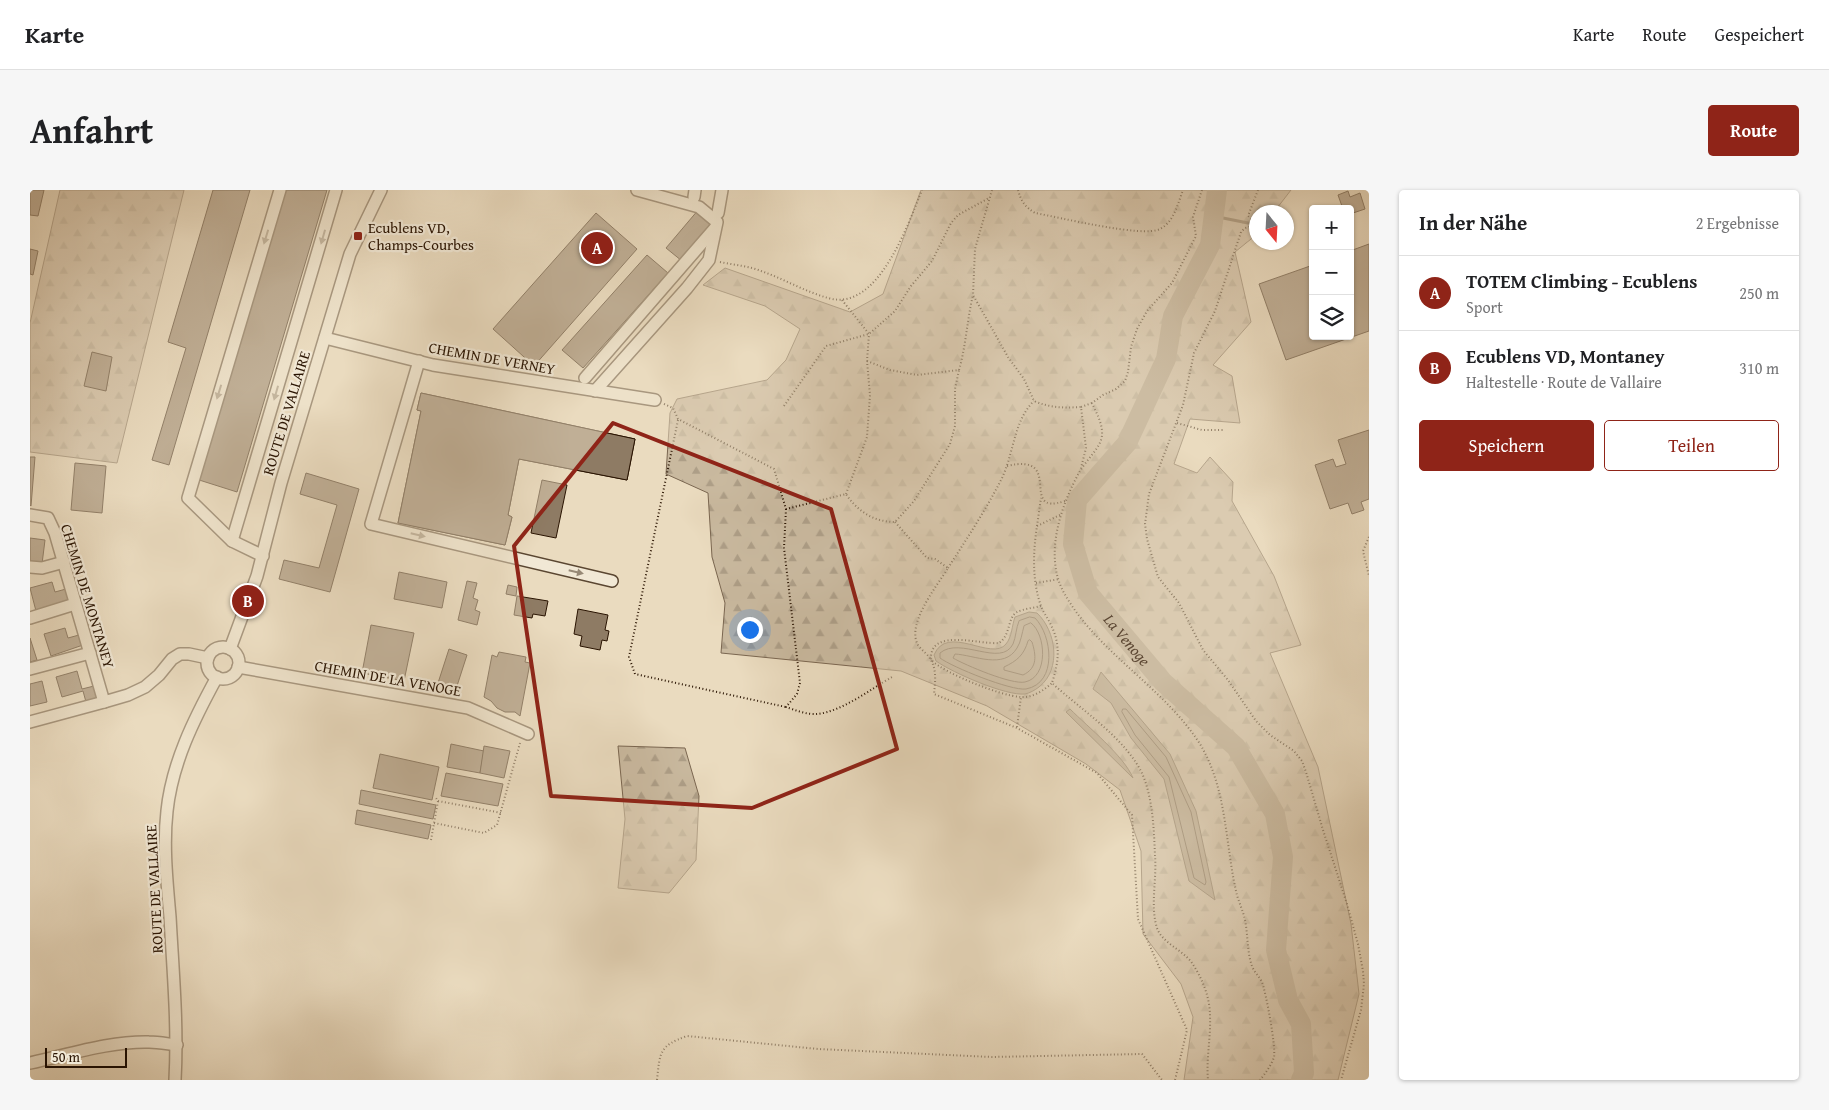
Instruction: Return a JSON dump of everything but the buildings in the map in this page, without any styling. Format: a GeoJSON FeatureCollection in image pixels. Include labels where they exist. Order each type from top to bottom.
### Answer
{"type":"FeatureCollection","features":[{"type":"Feature","properties":{"kind":"street"},"geometry":{"type":"LineString","coordinates":[[263,556],[232,542],[188,498],[280,190]]}},
{"type":"Feature","properties":{"kind":"street"},"geometry":{"type":"LineString","coordinates":[[232,542],[336,190]]}},
{"type":"Feature","properties":{"kind":"street","name":"ROUTE DE VALLAIRE"},"geometry":{"type":"LineString","coordinates":[[230,649],[263,556],[280,483],[350,254],[381,190]]}},
{"type":"Feature","properties":{"kind":"street"},"geometry":{"type":"LineString","coordinates":[[595,390],[709,260],[716,227],[717,222],[699,207],[637,190]]}},
{"type":"Feature","properties":{"kind":"street"},"geometry":{"type":"LineString","coordinates":[[718,213],[722,190]]}},
{"type":"Feature","properties":{"kind":"street"},"geometry":{"type":"LineString","coordinates":[[585,378],[716,227]]}},
{"type":"Feature","properties":{"kind":"street"},"geometry":{"type":"LineString","coordinates":[[647,307],[660,318]]}},
{"type":"Feature","properties":{"kind":"street","name":"CHEMIN DE VERNEY"},"geometry":{"type":"LineString","coordinates":[[325,338],[433,365],[655,400]]}},
{"type":"Feature","properties":{"kind":"street"},"geometry":{"type":"LineString","coordinates":[[419,362],[371,524],[612,581]]}},
{"type":"Feature","properties":{"kind":"street","name":"CHEMIN DE MONTANEY"},"geometry":{"type":"LineString","coordinates":[[30,515],[48,518],[64,562],[104,702]]}},
{"type":"Feature","properties":{"kind":"street"},"geometry":{"type":"LineString","coordinates":[[30,567],[42,568],[64,562]]}},
{"type":"Feature","properties":{"kind":"street"},"geometry":{"type":"LineString","coordinates":[[30,618],[76,604]]}},
{"type":"Feature","properties":{"kind":"street"},"geometry":{"type":"LineString","coordinates":[[218,648],[230,649],[238,658],[238,667],[233,675],[228,678],[217,677],[209,669],[208,658],[218,648]]}},
{"type":"Feature","properties":{"kind":"street"},"geometry":{"type":"LineString","coordinates":[[30,669],[90,653]]}},
{"type":"Feature","properties":{"kind":"street"},"geometry":{"type":"LineString","coordinates":[[30,722],[128,695],[145,687],[159,675],[172,659],[180,654],[208,658]]}},
{"type":"Feature","properties":{"kind":"street","name":"CHEMIN DE LA VENOGE"},"geometry":{"type":"LineString","coordinates":[[238,667],[468,708],[525,732]]}},
{"type":"Feature","properties":{"kind":"street","name":"ROUTE DE VALLAIRE"},"geometry":{"type":"LineString","coordinates":[[175,1080],[176,1010],[166,857],[167,810],[173,779],[183,747],[217,677]]}},
{"type":"Feature","properties":{"kind":"street"},"geometry":{"type":"LineString","coordinates":[[30,1063],[96,1048],[135,1042],[177,1045]]}},
{"type":"Feature","properties":{"kind":"path"},"geometry":{"type":"LineString","coordinates":[[709,260],[759,270],[828,298],[842,300],[863,292],[876,281],[905,231],[922,190]]}},
{"type":"Feature","properties":{"kind":"path"},"geometry":{"type":"LineString","coordinates":[[895,522],[914,500],[950,444],[955,426],[955,389],[963,356],[967,320],[973,295],[975,248],[992,190]]}},
{"type":"Feature","properties":{"kind":"path"},"geometry":{"type":"LineString","coordinates":[[1018,190],[1026,208],[1035,213],[1127,231],[1146,232],[1159,230],[1169,223],[1183,190]]}},
{"type":"Feature","properties":{"kind":"path"},"geometry":{"type":"LineString","coordinates":[[973,295],[1008,357],[1024,379],[1034,401],[1048,407],[1063,408],[1092,404],[1103,395],[1116,389],[1124,381],[1128,372],[1131,346],[1136,329],[1147,311],[1172,283],[1196,236],[1193,217],[1202,190]]}},
{"type":"Feature","properties":{"kind":"path"},"geometry":{"type":"LineString","coordinates":[[1258,190],[1248,216],[1252,220],[1252,226],[1245,228],[1241,232],[1214,311],[1194,354],[1184,405],[1149,494],[1145,524],[1147,539],[1158,577],[1179,603],[1203,650],[1228,680],[1256,722],[1270,735],[1294,751],[1302,761],[1306,772],[1347,904],[1363,971],[1364,984],[1361,1010],[1341,1080]]}},
{"type":"Feature","properties":{"kind":"path"},"geometry":{"type":"LineString","coordinates":[[784,406],[826,346],[869,334],[895,311],[911,286],[932,262],[951,223],[958,215],[989,198]]}},
{"type":"Feature","properties":{"kind":"path"},"geometry":{"type":"LineString","coordinates":[[842,300],[869,334],[870,395],[867,437],[846,494]]}},
{"type":"Feature","properties":{"kind":"path"},"geometry":{"type":"LineString","coordinates":[[868,361],[890,370],[918,375],[959,370]]}},
{"type":"Feature","properties":{"kind":"path"},"geometry":{"type":"LineString","coordinates":[[655,400],[673,408],[678,419],[629,657],[635,674],[815,714],[842,706],[892,677]]}},
{"type":"Feature","properties":{"kind":"path"},"geometry":{"type":"LineString","coordinates":[[1007,466],[1021,463],[1031,465],[1038,471],[1041,482],[1041,496],[1033,554],[1036,583],[1041,606],[1055,634],[1058,648],[1058,664],[1052,683],[1032,696],[1021,698],[1003,694],[939,667],[918,644],[915,631],[919,616],[1000,482],[1025,410],[1034,401]]}},
{"type":"Feature","properties":{"kind":"path"},"geometry":{"type":"LineString","coordinates":[[1092,404],[1101,424],[1101,439],[1080,470],[1060,515],[1055,548],[1056,564],[1062,589],[1074,609],[1117,656],[1158,693],[1174,711],[1199,743],[1213,768],[1225,816],[1236,892],[1245,919],[1252,966],[1262,982],[1273,1036],[1274,1057],[1260,1080]]}},
{"type":"Feature","properties":{"kind":"path"},"geometry":{"type":"LineString","coordinates":[[1080,470],[1086,448],[1081,407]]}},
{"type":"Feature","properties":{"kind":"path"},"geometry":{"type":"LineString","coordinates":[[678,419],[774,469],[786,509],[784,548],[800,683],[797,694],[786,707]]}},
{"type":"Feature","properties":{"kind":"path"},"geometry":{"type":"LineString","coordinates":[[1178,423],[1202,430],[1225,430]]}},
{"type":"Feature","properties":{"kind":"path"},"geometry":{"type":"LineString","coordinates":[[786,509],[846,494]]}},
{"type":"Feature","properties":{"kind":"path"},"geometry":{"type":"LineString","coordinates":[[846,494],[852,503],[868,515],[882,522],[895,522],[927,558],[935,558],[948,568]]}},
{"type":"Feature","properties":{"kind":"path"},"geometry":{"type":"LineString","coordinates":[[1041,496],[1047,503],[1055,504],[1065,501]]}},
{"type":"Feature","properties":{"kind":"path"},"geometry":{"type":"LineString","coordinates":[[1037,526],[1060,515]]}},
{"type":"Feature","properties":{"kind":"path"},"geometry":{"type":"LineString","coordinates":[[1369,537],[1363,551],[1369,576]]}},
{"type":"Feature","properties":{"kind":"path"},"geometry":{"type":"LineString","coordinates":[[1036,583],[1060,579]]}},
{"type":"Feature","properties":{"kind":"path"},"geometry":{"type":"LineString","coordinates":[[1041,606],[1016,613],[1012,618],[1005,639],[999,643],[956,639],[942,641],[934,647],[931,653],[931,660],[936,673],[934,694],[1017,728],[1097,773],[1132,815],[1138,919],[1187,1030],[1176,1080]]}},
{"type":"Feature","properties":{"kind":"path"},"geometry":{"type":"LineString","coordinates":[[1052,683],[1115,738],[1131,756],[1144,777],[1152,816],[1156,858],[1155,914],[1158,930],[1172,946],[1190,961],[1204,985],[1210,1014],[1208,1080]]}},
{"type":"Feature","properties":{"kind":"path"},"geometry":{"type":"LineString","coordinates":[[1017,728],[1021,698]]}},
{"type":"Feature","properties":{"kind":"path"},"geometry":{"type":"LineString","coordinates":[[434,824],[484,833],[497,825],[525,732]]}},
{"type":"Feature","properties":{"kind":"path"},"geometry":{"type":"LineString","coordinates":[[431,840],[438,801],[436,798]]}},
{"type":"Feature","properties":{"kind":"path"},"geometry":{"type":"LineString","coordinates":[[438,801],[502,813]]}},
{"type":"Feature","properties":{"kind":"path"},"geometry":{"type":"LineString","coordinates":[[657,1080],[660,1055],[671,1042],[687,1036],[818,1049],[992,1057],[1142,1054],[1162,1080]]}},
{"type":"Feature","properties":{"kind":"highlighted area"},"geometry":{"type":"Polygon","coordinates":[[[613,423],[831,509],[897,749],[752,808],[551,796],[514,546],[613,423]]]}},
{"type":"Feature","properties":{"kind":"green space"},"geometry":{"type":"Polygon","coordinates":[[[60,190],[184,190],[117,463],[30,452],[30,323],[60,190]]]}},
{"type":"Feature","properties":{"kind":"green space"},"geometry":{"type":"Polygon","coordinates":[[[921,190],[1291,190],[1279,205],[1249,205],[1249,241],[1235,252],[1251,322],[1213,365],[1232,376],[1240,423],[1190,419],[1174,464],[1197,473],[1210,457],[1233,482],[1232,501],[1274,576],[1301,645],[1270,653],[1318,767],[1351,924],[1359,994],[1338,1080],[1184,1080],[1193,1017],[1181,984],[1143,934],[1141,851],[1120,790],[1086,764],[987,706],[901,671],[721,653],[725,603],[712,557],[708,493],[666,474],[670,413],[677,399],[767,380],[786,360],[800,329],[765,306],[703,285],[725,268],[850,312],[883,294],[921,190]]]}},
{"type":"Feature","properties":{"kind":"green space"},"geometry":{"type":"Polygon","coordinates":[[[618,746],[685,748],[699,796],[696,860],[669,893],[618,888],[625,819],[618,746]]]}},
{"type":"Feature","properties":{"kind":"water"},"geometry":{"type":"Polygon","coordinates":[[[1029,612],[1037,613],[1049,630],[1054,650],[1051,670],[1039,687],[1032,691],[1025,694],[1016,694],[993,688],[936,661],[934,655],[940,646],[949,642],[959,642],[991,649],[999,648],[1008,641],[1015,617],[1029,612]]]}},
{"type":"Feature","properties":{"kind":"water"},"geometry":{"type":"Polygon","coordinates":[[[1101,672],[1170,754],[1196,811],[1215,900],[1189,881],[1164,779],[1131,738],[1111,703],[1093,689],[1101,672]]]}},
{"type":"Feature","properties":{"kind":"water"},"geometry":{"type":"Polygon","coordinates":[[[1070,709],[1114,751],[1133,778],[1066,712],[1070,709]]]}},
{"type":"Feature","properties":{"kind":"waterway","name":"La Venoge"},"geometry":{"type":"LineString","coordinates":[[1217,190],[1210,245],[1173,316],[1166,359],[1127,443],[1077,500],[1073,544],[1088,593],[1163,682],[1236,747],[1275,814],[1283,857],[1276,950],[1288,1000],[1301,1024],[1304,1073],[1301,1080]]}},
{"type":"Feature","properties":{"kind":"waterway"},"geometry":{"type":"LineString","coordinates":[[1213,216],[1248,223]]}},
{"type":"Feature","properties":{"kind":"place","name":"Ecublens VD, Champs-Courbes"},"geometry":{"type":"Point","coordinates":[358,236]}},
{"type":"Feature","properties":{"kind":"place","name":"TOTEM Climbing - Ecublens"},"geometry":{"type":"Point","coordinates":[597,248]}},
{"type":"Feature","properties":{"kind":"place","name":"Ecublens VD, Montaney"},"geometry":{"type":"Point","coordinates":[248,601]}}]}
